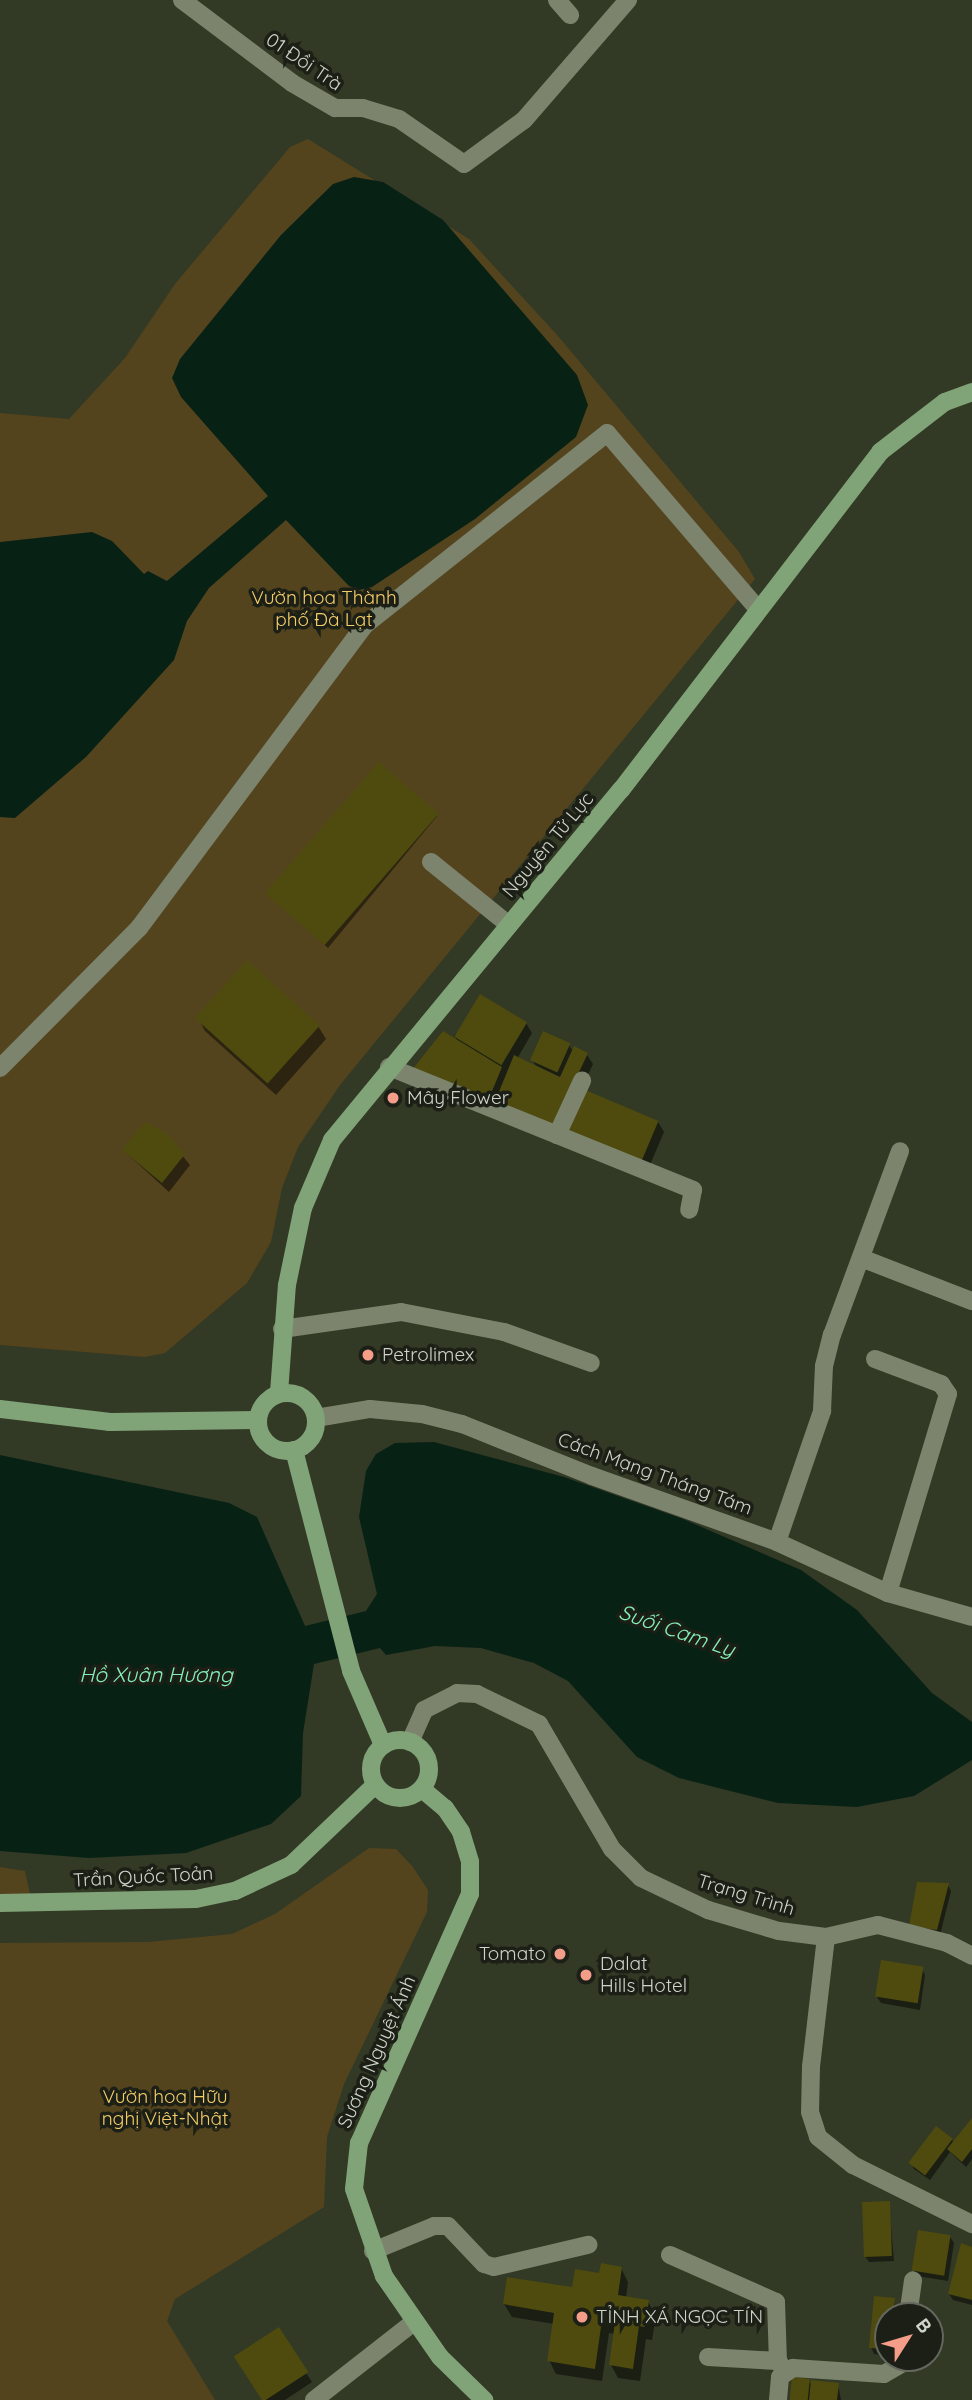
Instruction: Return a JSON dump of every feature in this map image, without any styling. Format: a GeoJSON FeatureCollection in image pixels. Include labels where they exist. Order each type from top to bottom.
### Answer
{"type":"FeatureCollection","features":[{"type":"Feature","properties":{"kind":"main road","name":"Nguyên Tử Lực"},"geometry":{"type":"LineString","coordinates":[[279,1393],[282,1329],[303,1208],[316,1172],[332,1140],[389,1067],[621,790],[757,608],[880,453],[945,402],[972,392]]}},
{"type":"Feature","properties":{"kind":"main road"},"geometry":{"type":"LineString","coordinates":[[279,1393],[304,1398],[316,1418],[309,1441],[294,1450],[268,1444],[257,1420],[264,1403],[279,1393]]}},
{"type":"Feature","properties":{"kind":"main road"},"geometry":{"type":"LineString","coordinates":[[0,1409],[110,1422],[257,1420]]}},
{"type":"Feature","properties":{"kind":"main road"},"geometry":{"type":"LineString","coordinates":[[294,1450],[351,1671],[383,1745]]}},
{"type":"Feature","properties":{"kind":"main road"},"geometry":{"type":"LineString","coordinates":[[410,1742],[423,1751],[429,1766],[422,1788],[398,1799],[375,1785],[372,1759],[383,1745],[410,1742]]}},
{"type":"Feature","properties":{"kind":"main road","name":"Trần Quốc Toản"},"geometry":{"type":"LineString","coordinates":[[0,1903],[176,1900],[235,1891],[291,1865],[375,1785]]}},
{"type":"Feature","properties":{"kind":"main road","name":"Sương Nguyệt Ánh"},"geometry":{"type":"LineString","coordinates":[[422,1788],[445,1808],[461,1832],[470,1862],[470,1894],[359,2143],[354,2189],[373,2251],[414,2322],[440,2357],[484,2400]]}},
{"type":"Feature","properties":{"kind":"street","name":"01 Đồi Trà"},"geometry":{"type":"LineString","coordinates":[[182,0],[292,83],[335,108],[363,108],[399,119],[464,164],[524,120],[628,0]]}},
{"type":"Feature","properties":{"kind":"street"},"geometry":{"type":"LineString","coordinates":[[557,0],[570,15]]}},
{"type":"Feature","properties":{"kind":"street"},"geometry":{"type":"LineString","coordinates":[[0,1068],[139,928],[365,625],[607,433],[757,608]]}},
{"type":"Feature","properties":{"kind":"street"},"geometry":{"type":"LineString","coordinates":[[431,862],[509,925]]}},
{"type":"Feature","properties":{"kind":"street"},"geometry":{"type":"LineString","coordinates":[[389,1067],[693,1190],[689,1210]]}},
{"type":"Feature","properties":{"kind":"street"},"geometry":{"type":"LineString","coordinates":[[558,1135],[582,1081]]}},
{"type":"Feature","properties":{"kind":"street"},"geometry":{"type":"LineString","coordinates":[[778,1542],[822,1412],[824,1366],[832,1335],[900,1151]]}},
{"type":"Feature","properties":{"kind":"street"},"geometry":{"type":"LineString","coordinates":[[861,1258],[972,1301]]}},
{"type":"Feature","properties":{"kind":"street"},"geometry":{"type":"LineString","coordinates":[[282,1329],[401,1312],[504,1332],[591,1363]]}},
{"type":"Feature","properties":{"kind":"street"},"geometry":{"type":"LineString","coordinates":[[875,1359],[940,1384],[948,1394],[888,1593]]}},
{"type":"Feature","properties":{"kind":"street","name":"Cách Mạng Tháng Tám"},"geometry":{"type":"LineString","coordinates":[[316,1418],[370,1409],[462,1424],[592,1476],[778,1542],[888,1593],[972,1617]]}},
{"type":"Feature","properties":{"kind":"street","name":"Trạng Trình"},"geometry":{"type":"LineString","coordinates":[[410,1742],[424,1710],[457,1693],[477,1695],[526,1715],[552,1739],[612,1849],[641,1878],[708,1910],[779,1931],[826,1937],[878,1925],[947,1943],[972,1956]]}},
{"type":"Feature","properties":{"kind":"street"},"geometry":{"type":"LineString","coordinates":[[826,1937],[811,2066],[810,2112],[818,2137],[853,2165],[972,2224]]}},
{"type":"Feature","properties":{"kind":"street"},"geometry":{"type":"LineString","coordinates":[[373,2251],[435,2226],[448,2227],[484,2264],[494,2267],[588,2245]]}},
{"type":"Feature","properties":{"kind":"street"},"geometry":{"type":"LineString","coordinates":[[670,2255],[776,2302],[782,2366],[778,2400]]}},
{"type":"Feature","properties":{"kind":"street"},"geometry":{"type":"LineString","coordinates":[[910,2302],[913,2280]]}},
{"type":"Feature","properties":{"kind":"street"},"geometry":{"type":"LineString","coordinates":[[314,2400],[414,2322]]}},
{"type":"Feature","properties":{"kind":"street"},"geometry":{"type":"LineString","coordinates":[[708,2357],[793,2368],[884,2374],[887,2372]]}},
{"type":"Feature","properties":{"kind":"green space","name":"Vườn hoa Thành phố Đà Lạt"},"geometry":{"type":"Polygon","coordinates":[[[308,139],[469,239],[558,336],[739,552],[755,579],[340,1085],[298,1147],[282,1188],[271,1242],[247,1283],[165,1353],[145,1357],[0,1345],[0,413],[69,419],[125,358],[175,284],[290,147],[308,139]]]}},
{"type":"Feature","properties":{"kind":"green space","name":"Vườn hoa Hữu nghị Việt-Nhật"},"geometry":{"type":"Polygon","coordinates":[[[369,1848],[396,1849],[413,1867],[428,1890],[427,1912],[344,2084],[327,2137],[324,2207],[175,2299],[167,2321],[215,2400],[0,2400],[0,1943],[148,1942],[232,1934],[275,1914],[369,1848]]]}},
{"type":"Feature","properties":{"kind":"green space"},"geometry":{"type":"Polygon","coordinates":[[[0,1867],[25,1871],[30,1894],[0,1895],[0,1867]]]}},
{"type":"Feature","properties":{"kind":"water"},"geometry":{"type":"Polygon","coordinates":[[[354,177],[383,182],[443,220],[577,375],[588,405],[576,437],[475,519],[372,587],[359,590],[349,586],[286,520],[209,588],[187,621],[174,660],[86,757],[15,818],[0,817],[0,542],[92,532],[112,541],[144,574],[148,571],[167,581],[268,496],[181,397],[172,378],[180,359],[281,235],[333,184],[354,177]]]}},
{"type":"Feature","properties":{"kind":"water"},"geometry":{"type":"Polygon","coordinates":[[[434,1442],[564,1477],[683,1519],[801,1570],[857,1610],[932,1693],[972,1722],[972,1760],[914,1796],[857,1807],[778,1803],[679,1778],[637,1757],[568,1681],[534,1663],[481,1648],[435,1646],[386,1655],[380,1648],[314,1664],[303,1733],[301,1796],[271,1824],[186,1853],[89,1858],[0,1851],[0,1455],[229,1503],[257,1517],[305,1626],[366,1611],[377,1594],[359,1517],[366,1471],[376,1454],[395,1443],[434,1442]]]}},
{"type":"Feature","properties":{"kind":"building"},"geometry":{"type":"Polygon","coordinates":[[[379,762],[439,814],[324,945],[265,893],[379,762]]]}},
{"type":"Feature","properties":{"kind":"building"},"geometry":{"type":"Polygon","coordinates":[[[247,960],[320,1026],[268,1084],[195,1018],[247,960]]]}},
{"type":"Feature","properties":{"kind":"building"},"geometry":{"type":"Polygon","coordinates":[[[480,994],[527,1022],[501,1065],[454,1037],[480,994]]]}},
{"type":"Feature","properties":{"kind":"building"},"geometry":{"type":"Polygon","coordinates":[[[443,1031],[502,1067],[488,1101],[411,1071],[443,1031]]]}},
{"type":"Feature","properties":{"kind":"building"},"geometry":{"type":"Polygon","coordinates":[[[543,1031],[570,1043],[557,1072],[530,1060],[543,1031]]]}},
{"type":"Feature","properties":{"kind":"building"},"geometry":{"type":"Polygon","coordinates":[[[574,1046],[588,1053],[553,1128],[494,1104],[514,1055],[560,1077],[574,1046]]]}},
{"type":"Feature","properties":{"kind":"building"},"geometry":{"type":"Polygon","coordinates":[[[583,1089],[658,1121],[640,1164],[565,1132],[583,1089]]]}},
{"type":"Feature","properties":{"kind":"building"},"geometry":{"type":"Polygon","coordinates":[[[145,1122],[166,1133],[185,1154],[162,1183],[122,1150],[145,1122]]]}},
{"type":"Feature","properties":{"kind":"building"},"geometry":{"type":"Polygon","coordinates":[[[917,1882],[949,1883],[937,1930],[909,1926],[917,1882]]]}},
{"type":"Feature","properties":{"kind":"building"},"geometry":{"type":"Polygon","coordinates":[[[881,1960],[923,1967],[918,2003],[875,1997],[881,1960]]]}},
{"type":"Feature","properties":{"kind":"building"},"geometry":{"type":"Polygon","coordinates":[[[972,2118],[972,2149],[962,2162],[947,2149],[972,2118]]]}},
{"type":"Feature","properties":{"kind":"building"},"geometry":{"type":"Polygon","coordinates":[[[936,2126],[953,2139],[925,2175],[908,2163],[936,2126]]]}},
{"type":"Feature","properties":{"kind":"building"},"geometry":{"type":"Polygon","coordinates":[[[890,2201],[892,2256],[864,2257],[862,2202],[890,2201]]]}},
{"type":"Feature","properties":{"kind":"building"},"geometry":{"type":"Polygon","coordinates":[[[918,2230],[951,2235],[944,2276],[912,2270],[918,2230]]]}},
{"type":"Feature","properties":{"kind":"building"},"geometry":{"type":"Polygon","coordinates":[[[961,2243],[972,2247],[972,2300],[948,2294],[961,2243]]]}},
{"type":"Feature","properties":{"kind":"building"},"geometry":{"type":"Polygon","coordinates":[[[601,2263],[622,2267],[618,2295],[649,2300],[645,2327],[639,2326],[633,2369],[609,2365],[615,2322],[602,2320],[595,2369],[547,2361],[554,2313],[503,2304],[507,2277],[572,2287],[575,2269],[599,2273],[601,2263]]]}},
{"type":"Feature","properties":{"kind":"building"},"geometry":{"type":"Polygon","coordinates":[[[874,2296],[895,2298],[895,2302],[874,2302],[874,2348],[869,2348],[874,2296]]]}},
{"type":"Feature","properties":{"kind":"building"},"geometry":{"type":"Polygon","coordinates":[[[279,2327],[308,2372],[262,2400],[234,2356],[279,2327]]]}},
{"type":"Feature","properties":{"kind":"building"},"geometry":{"type":"Polygon","coordinates":[[[792,2377],[810,2379],[808,2400],[790,2400],[792,2377]]]}},
{"type":"Feature","properties":{"kind":"building"},"geometry":{"type":"Polygon","coordinates":[[[811,2380],[839,2383],[837,2400],[809,2400],[811,2380]]]}},
{"type":"Feature","properties":{"kind":"place","name":"Mây Flower"},"geometry":{"type":"Point","coordinates":[393,1098]}},
{"type":"Feature","properties":{"kind":"place","name":"Petrolimex"},"geometry":{"type":"Point","coordinates":[368,1355]}},
{"type":"Feature","properties":{"kind":"place","name":"Tomato"},"geometry":{"type":"Point","coordinates":[560,1954]}},
{"type":"Feature","properties":{"kind":"place","name":"Dalat Hills Hotel"},"geometry":{"type":"Point","coordinates":[586,1975]}},
{"type":"Feature","properties":{"kind":"place","name":"TỈNH XÁ NGỌC TÍN"},"geometry":{"type":"Point","coordinates":[582,2317]}},
{"type":"Feature","properties":{"kind":"water label","name":"Suối Cam Ly"},"geometry":{"type":"Point","coordinates":[677,1630]}},
{"type":"Feature","properties":{"kind":"water label","name":"Hồ Xuân Hương"},"geometry":{"type":"Point","coordinates":[156,1674]}}]}
